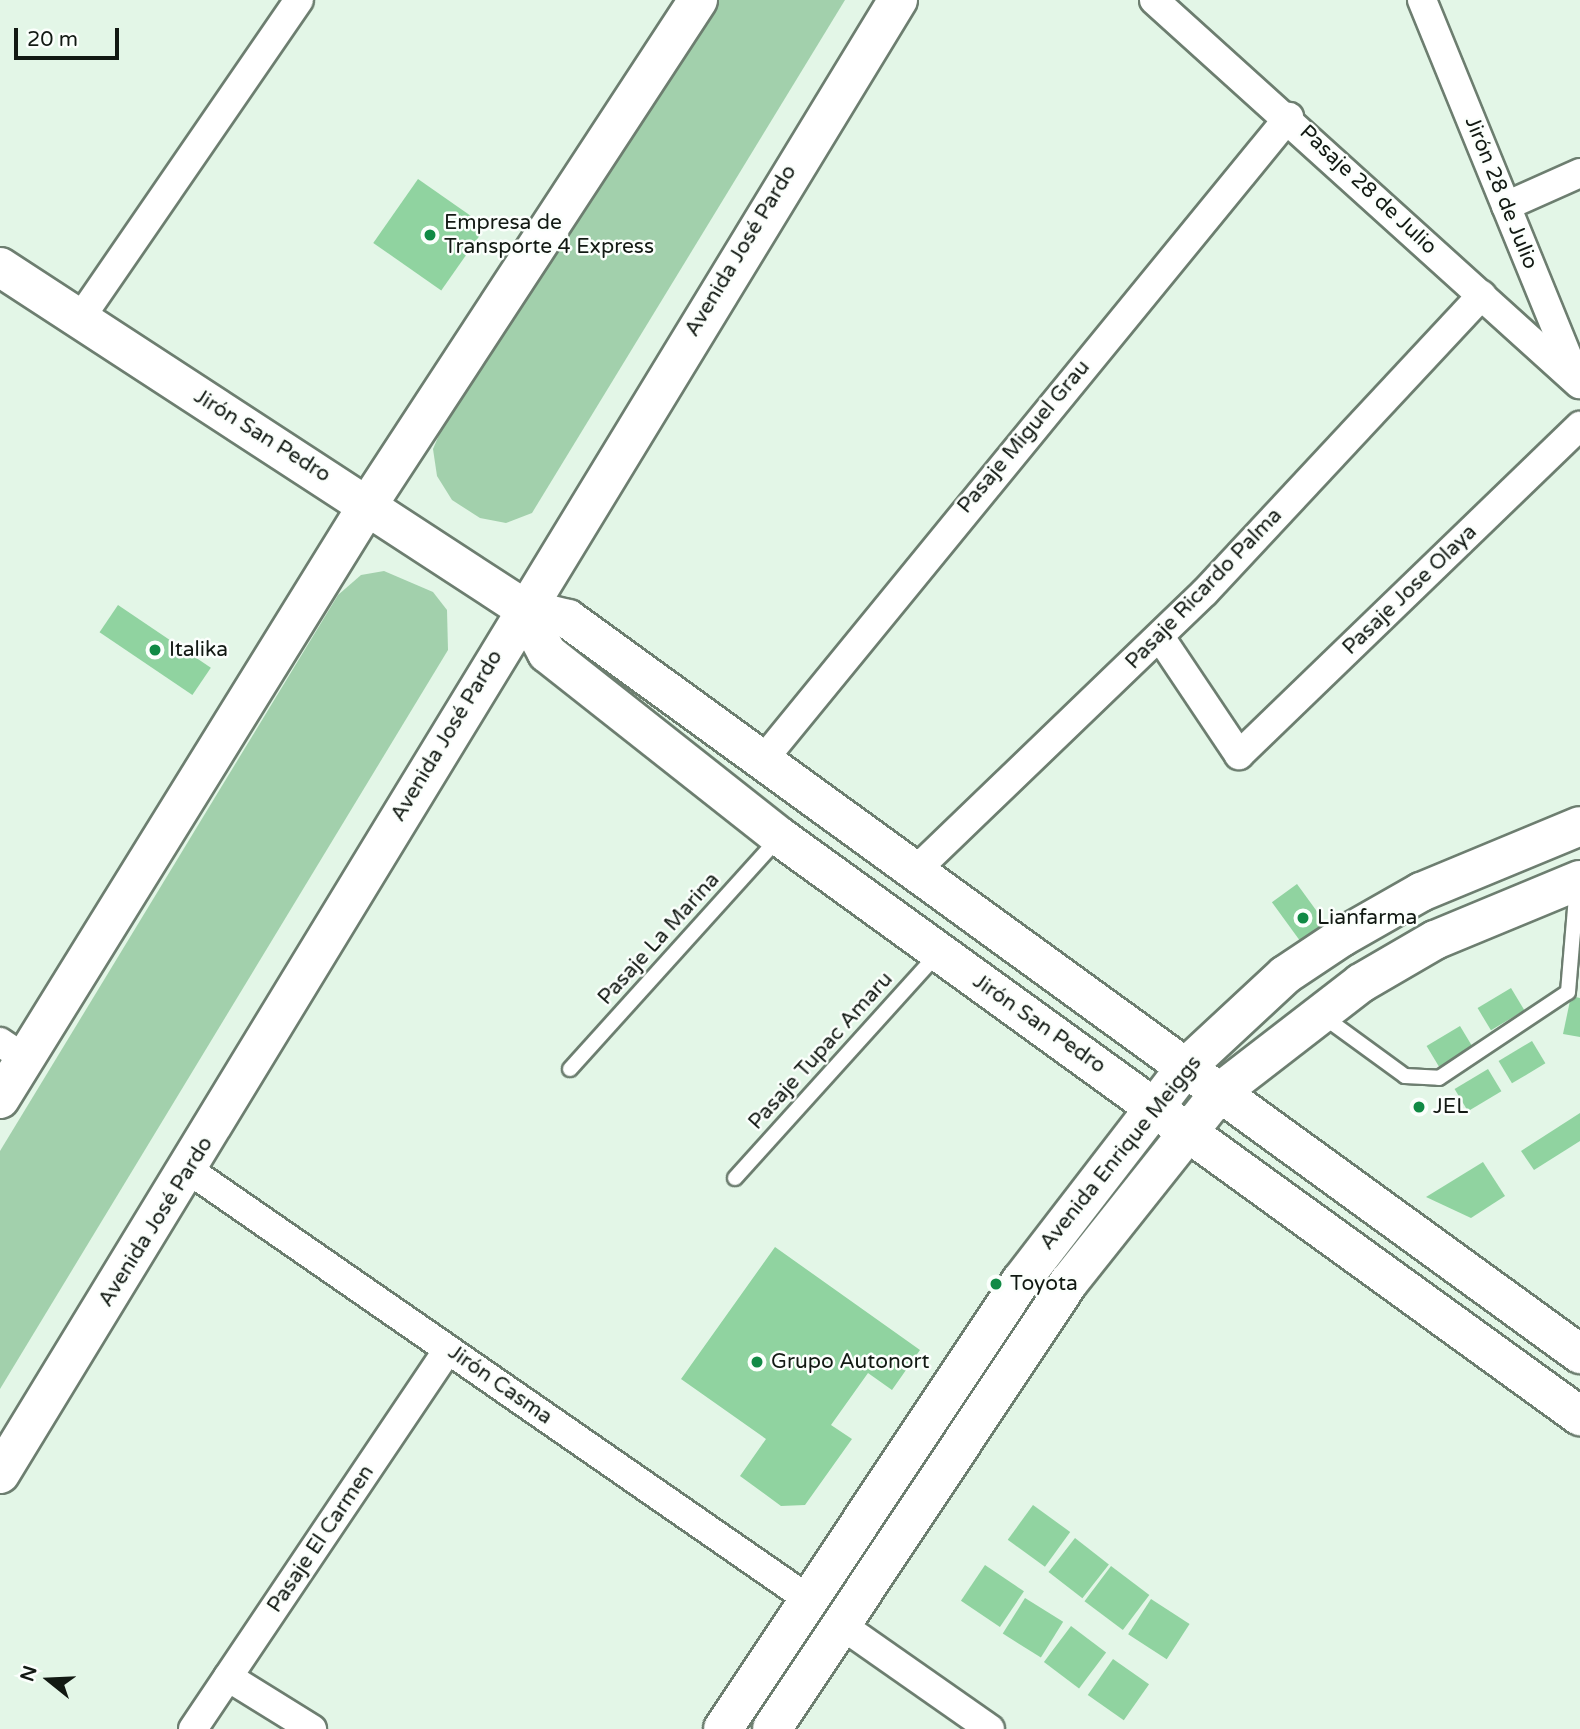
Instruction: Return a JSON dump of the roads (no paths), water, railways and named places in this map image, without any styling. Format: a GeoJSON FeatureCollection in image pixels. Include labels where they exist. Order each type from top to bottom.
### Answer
{"type":"FeatureCollection","features":[{"type":"Feature","properties":{"kind":"main road"},"geometry":{"type":"LineString","coordinates":[[0,1099],[12,1050],[698,0]]}},
{"type":"Feature","properties":{"kind":"main road","name":"Avenida José Pardo"},"geometry":{"type":"LineString","coordinates":[[0,1474],[189,1170],[523,608],[898,0]]}},
{"type":"Feature","properties":{"kind":"main road","name":"Jirón San Pedro"},"geometry":{"type":"LineString","coordinates":[[0,267],[369,503],[523,608],[568,619],[1580,1354]]}},
{"type":"Feature","properties":{"kind":"main road","name":"Jirón San Pedro"},"geometry":{"type":"LineString","coordinates":[[523,608],[547,653],[780,837],[1580,1416]]}},
{"type":"Feature","properties":{"kind":"main road","name":"Avenida Enrique Meiggs"},"geometry":{"type":"LineString","coordinates":[[772,1729],[826,1613],[1021,1281],[1185,1068],[1285,975],[1342,937],[1421,892],[1580,826]]}},
{"type":"Feature","properties":{"kind":"main road","name":"Avenida Enrique Meiggs"},"geometry":{"type":"LineString","coordinates":[[723,1729],[826,1613],[1069,1282],[1186,1131],[1220,1092],[1317,1012],[1435,940],[1578,880]]}},
{"type":"Feature","properties":{"kind":"street"},"geometry":{"type":"LineString","coordinates":[[79,320],[299,0]]}},
{"type":"Feature","properties":{"kind":"street","name":"Pasaje 28 de Julio"},"geometry":{"type":"LineString","coordinates":[[1154,0],[1289,117],[1580,385]]}},
{"type":"Feature","properties":{"kind":"street","name":"Jirón 28 de Julio"},"geometry":{"type":"LineString","coordinates":[[1422,0],[1580,385]]}},
{"type":"Feature","properties":{"kind":"street","name":"Pasaje Miguel Grau"},"geometry":{"type":"LineString","coordinates":[[764,760],[1289,117]]}},
{"type":"Feature","properties":{"kind":"street"},"geometry":{"type":"LineString","coordinates":[[1506,206],[1580,173]]}},
{"type":"Feature","properties":{"kind":"street","name":"Pasaje Ricardo Palma"},"geometry":{"type":"LineString","coordinates":[[915,871],[1160,637],[1482,295]]}},
{"type":"Feature","properties":{"kind":"street","name":"Pasaje Jose Olaya"},"geometry":{"type":"LineString","coordinates":[[1160,637],[1239,755],[1580,426]]}},
{"type":"Feature","properties":{"kind":"street","name":"Jirón Casma"},"geometry":{"type":"LineString","coordinates":[[189,1170],[990,1729]]}},
{"type":"Feature","properties":{"kind":"street","name":"Pasaje El Carmen"},"geometry":{"type":"LineString","coordinates":[[193,1729],[448,1350]]}},
{"type":"Feature","properties":{"kind":"street"},"geometry":{"type":"LineString","coordinates":[[229,1676],[312,1729]]}},
{"type":"Feature","properties":{"kind":"lane","name":"Pasaje La Marina"},"geometry":{"type":"LineString","coordinates":[[570,1069],[780,837]]}},
{"type":"Feature","properties":{"kind":"lane"},"geometry":{"type":"LineString","coordinates":[[1317,1012],[1405,1076],[1439,1078],[1568,992],[1578,880]]}},
{"type":"Feature","properties":{"kind":"lane","name":"Pasaje Tupac Amaru"},"geometry":{"type":"LineString","coordinates":[[735,1178],[939,953]]}},
{"type":"Feature","properties":{"kind":"place","name":"Empresa de Transporte 4 Express"},"geometry":{"type":"Point","coordinates":[430,235]}},
{"type":"Feature","properties":{"kind":"place","name":"Italika"},"geometry":{"type":"Point","coordinates":[155,650]}},
{"type":"Feature","properties":{"kind":"place","name":"Lianfarma"},"geometry":{"type":"Point","coordinates":[1303,918]}},
{"type":"Feature","properties":{"kind":"place","name":"JEL"},"geometry":{"type":"Point","coordinates":[1419,1107]}},
{"type":"Feature","properties":{"kind":"place","name":"Toyota"},"geometry":{"type":"Point","coordinates":[996,1284]}},
{"type":"Feature","properties":{"kind":"place","name":"Grupo Autonort"},"geometry":{"type":"Point","coordinates":[757,1362]}}]}
